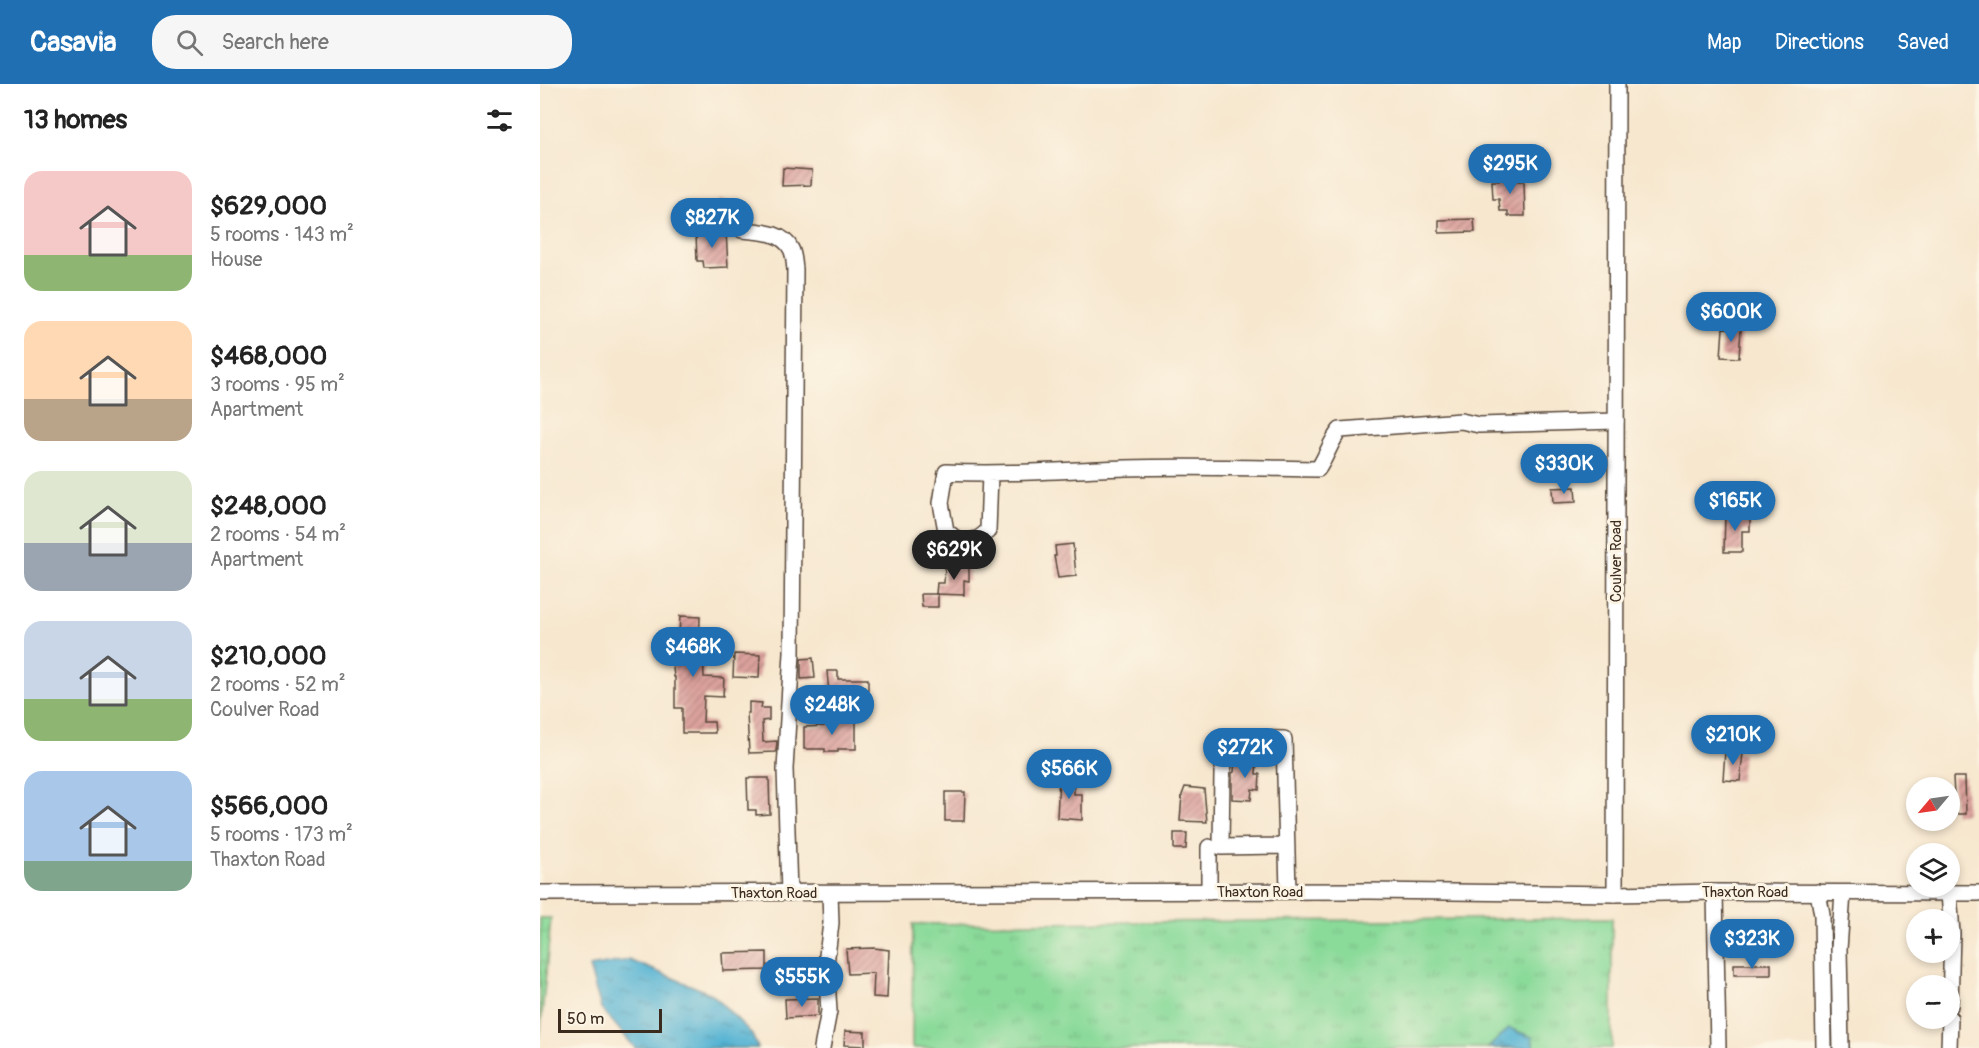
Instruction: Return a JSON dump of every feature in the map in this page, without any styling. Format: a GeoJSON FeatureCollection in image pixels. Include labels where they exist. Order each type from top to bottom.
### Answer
{"type":"FeatureCollection","features":[{"type":"Feature","properties":{"kind":"street","name":"Coulver Road"},"geometry":{"type":"LineString","coordinates":[[1615,894],[1617,84]]}},
{"type":"Feature","properties":{"kind":"street"},"geometry":{"type":"LineString","coordinates":[[742,230],[780,237],[791,249],[795,269],[792,653],[785,769],[789,893]]}},
{"type":"Feature","properties":{"kind":"street"},"geometry":{"type":"LineString","coordinates":[[990,474],[988,531],[979,538],[963,544],[946,531],[941,503],[946,472],[990,474],[1162,467],[1318,469],[1327,456],[1331,442],[1340,430],[1461,421],[1479,425],[1616,421]]}},
{"type":"Feature","properties":{"kind":"street"},"geometry":{"type":"LineString","coordinates":[[1209,892],[1208,846],[1230,738],[1284,739],[1288,891]]}},
{"type":"Feature","properties":{"kind":"street"},"geometry":{"type":"LineString","coordinates":[[1208,846],[1286,846]]}},
{"type":"Feature","properties":{"kind":"street"},"geometry":{"type":"LineString","coordinates":[[1715,892],[1718,1048]]}},
{"type":"Feature","properties":{"kind":"street"},"geometry":{"type":"LineString","coordinates":[[1818,892],[1824,947],[1824,1048]]}},
{"type":"Feature","properties":{"kind":"street"},"geometry":{"type":"LineString","coordinates":[[1841,1048],[1839,950],[1843,892]]}},
{"type":"Feature","properties":{"kind":"street","name":"Thaxton Road"},"geometry":{"type":"LineString","coordinates":[[540,893],[1906,893]]}},
{"type":"Feature","properties":{"kind":"street"},"geometry":{"type":"LineString","coordinates":[[822,1048],[829,1011],[826,964],[831,923],[830,893]]}},
{"type":"Feature","properties":{"kind":"street","name":"Thaxton Road"},"geometry":{"type":"LineString","coordinates":[[1960,893],[1979,893]]}},
{"type":"Feature","properties":{"kind":"street"},"geometry":{"type":"LineString","coordinates":[[1949,897],[1952,933],[1951,975]]}},
{"type":"Feature","properties":{"kind":"street"},"geometry":{"type":"LineString","coordinates":[[1949,1048],[1950,1029]]}},
{"type":"Feature","properties":{"kind":"green space"},"geometry":{"type":"Polygon","coordinates":[[[540,918],[551,918],[540,1036],[540,918]]]}},
{"type":"Feature","properties":{"kind":"green space"},"geometry":{"type":"Polygon","coordinates":[[[1612,918],[1612,1048],[912,1048],[913,924],[1612,918]]]}},
{"type":"Feature","properties":{"kind":"water"},"geometry":{"type":"Polygon","coordinates":[[[629,960],[712,994],[751,1033],[758,1048],[635,1048],[601,1008],[589,967],[629,960]]]}},
{"type":"Feature","properties":{"kind":"water"},"geometry":{"type":"Polygon","coordinates":[[[1509,1028],[1532,1037],[1534,1048],[1488,1048],[1509,1028]]]}},
{"type":"Feature","properties":{"kind":"building"},"geometry":{"type":"Polygon","coordinates":[[[783,168],[812,170],[811,185],[782,186],[783,168]]]}},
{"type":"Feature","properties":{"kind":"building"},"geometry":{"type":"Polygon","coordinates":[[[1499,174],[1510,174],[1510,181],[1524,182],[1525,216],[1508,216],[1508,211],[1500,211],[1499,199],[1493,199],[1492,181],[1499,181],[1499,174]]]}},
{"type":"Feature","properties":{"kind":"building"},"geometry":{"type":"Polygon","coordinates":[[[719,200],[731,202],[728,214],[717,213],[719,200]]]}},
{"type":"Feature","properties":{"kind":"building"},"geometry":{"type":"Polygon","coordinates":[[[1474,219],[1475,232],[1439,233],[1439,220],[1474,219]]]}},
{"type":"Feature","properties":{"kind":"building"},"geometry":{"type":"Polygon","coordinates":[[[726,231],[728,267],[704,268],[703,261],[697,261],[696,233],[726,231]]]}},
{"type":"Feature","properties":{"kind":"building"},"geometry":{"type":"Polygon","coordinates":[[[1723,328],[1741,329],[1739,358],[1721,357],[1723,328]]]}},
{"type":"Feature","properties":{"kind":"building"},"geometry":{"type":"Polygon","coordinates":[[[1575,487],[1576,502],[1553,503],[1552,488],[1575,487]]]}},
{"type":"Feature","properties":{"kind":"building"},"geometry":{"type":"Polygon","coordinates":[[[1725,514],[1750,515],[1750,531],[1742,531],[1742,552],[1724,552],[1725,514]]]}},
{"type":"Feature","properties":{"kind":"building"},"geometry":{"type":"Polygon","coordinates":[[[923,536],[939,537],[939,550],[922,549],[923,536]]]}},
{"type":"Feature","properties":{"kind":"building"},"geometry":{"type":"Polygon","coordinates":[[[1073,544],[1076,576],[1058,578],[1054,556],[1056,556],[1055,546],[1073,544]]]}},
{"type":"Feature","properties":{"kind":"building"},"geometry":{"type":"Polygon","coordinates":[[[945,567],[969,567],[969,581],[964,580],[964,595],[936,594],[937,583],[944,583],[945,567]]]}},
{"type":"Feature","properties":{"kind":"building"},"geometry":{"type":"Polygon","coordinates":[[[921,594],[938,594],[938,607],[922,607],[921,594]]]}},
{"type":"Feature","properties":{"kind":"building"},"geometry":{"type":"Polygon","coordinates":[[[680,616],[700,617],[699,648],[703,648],[704,677],[724,678],[723,697],[704,696],[703,722],[714,722],[715,733],[682,733],[682,708],[675,708],[673,668],[675,636],[679,636],[680,616]]]}},
{"type":"Feature","properties":{"kind":"building"},"geometry":{"type":"Polygon","coordinates":[[[734,654],[760,655],[759,678],[733,677],[734,654]]]}},
{"type":"Feature","properties":{"kind":"building"},"geometry":{"type":"Polygon","coordinates":[[[813,658],[815,678],[801,679],[801,659],[813,658]]]}},
{"type":"Feature","properties":{"kind":"building"},"geometry":{"type":"Polygon","coordinates":[[[827,671],[838,671],[838,679],[868,679],[868,691],[829,693],[827,671]]]}},
{"type":"Feature","properties":{"kind":"building"},"geometry":{"type":"Polygon","coordinates":[[[749,702],[762,703],[761,708],[769,708],[769,720],[762,721],[763,742],[777,741],[776,752],[749,753],[747,713],[749,713],[749,702]]]}},
{"type":"Feature","properties":{"kind":"building"},"geometry":{"type":"Polygon","coordinates":[[[824,719],[856,719],[856,749],[825,752],[825,749],[804,749],[804,727],[824,726],[824,719]]]}},
{"type":"Feature","properties":{"kind":"building"},"geometry":{"type":"Polygon","coordinates":[[[1725,751],[1743,753],[1740,781],[1723,780],[1725,751]]]}},
{"type":"Feature","properties":{"kind":"building"},"geometry":{"type":"Polygon","coordinates":[[[1235,758],[1257,759],[1256,774],[1260,774],[1259,790],[1252,789],[1251,800],[1232,799],[1232,773],[1235,758]]]}},
{"type":"Feature","properties":{"kind":"building"},"geometry":{"type":"Polygon","coordinates":[[[1059,776],[1074,776],[1074,794],[1082,794],[1082,820],[1057,818],[1059,776]]]}},
{"type":"Feature","properties":{"kind":"building"},"geometry":{"type":"Polygon","coordinates":[[[1960,777],[1965,777],[1966,814],[1960,814],[1960,777]]]}},
{"type":"Feature","properties":{"kind":"building"},"geometry":{"type":"Polygon","coordinates":[[[747,778],[769,778],[770,814],[756,815],[756,810],[748,810],[747,778]]]}},
{"type":"Feature","properties":{"kind":"building"},"geometry":{"type":"Polygon","coordinates":[[[1185,787],[1204,789],[1207,822],[1180,821],[1182,795],[1185,787]]]}},
{"type":"Feature","properties":{"kind":"building"},"geometry":{"type":"Polygon","coordinates":[[[945,792],[965,792],[964,821],[945,821],[945,792]]]}},
{"type":"Feature","properties":{"kind":"building"},"geometry":{"type":"Polygon","coordinates":[[[1174,833],[1187,833],[1186,849],[1174,849],[1174,833]]]}},
{"type":"Feature","properties":{"kind":"building"},"geometry":{"type":"Polygon","coordinates":[[[846,949],[889,950],[887,998],[873,997],[874,973],[848,974],[846,949]]]}},
{"type":"Feature","properties":{"kind":"building"},"geometry":{"type":"Polygon","coordinates":[[[767,952],[767,970],[723,971],[722,953],[767,952]]]}},
{"type":"Feature","properties":{"kind":"building"},"geometry":{"type":"Polygon","coordinates":[[[1734,964],[1771,964],[1771,975],[1734,975],[1734,964]]]}},
{"type":"Feature","properties":{"kind":"building"},"geometry":{"type":"Polygon","coordinates":[[[818,998],[818,1016],[786,1018],[785,999],[818,998]]]}},
{"type":"Feature","properties":{"kind":"building"},"geometry":{"type":"Polygon","coordinates":[[[845,1031],[865,1032],[865,1046],[844,1045],[845,1031]]]}}]}
